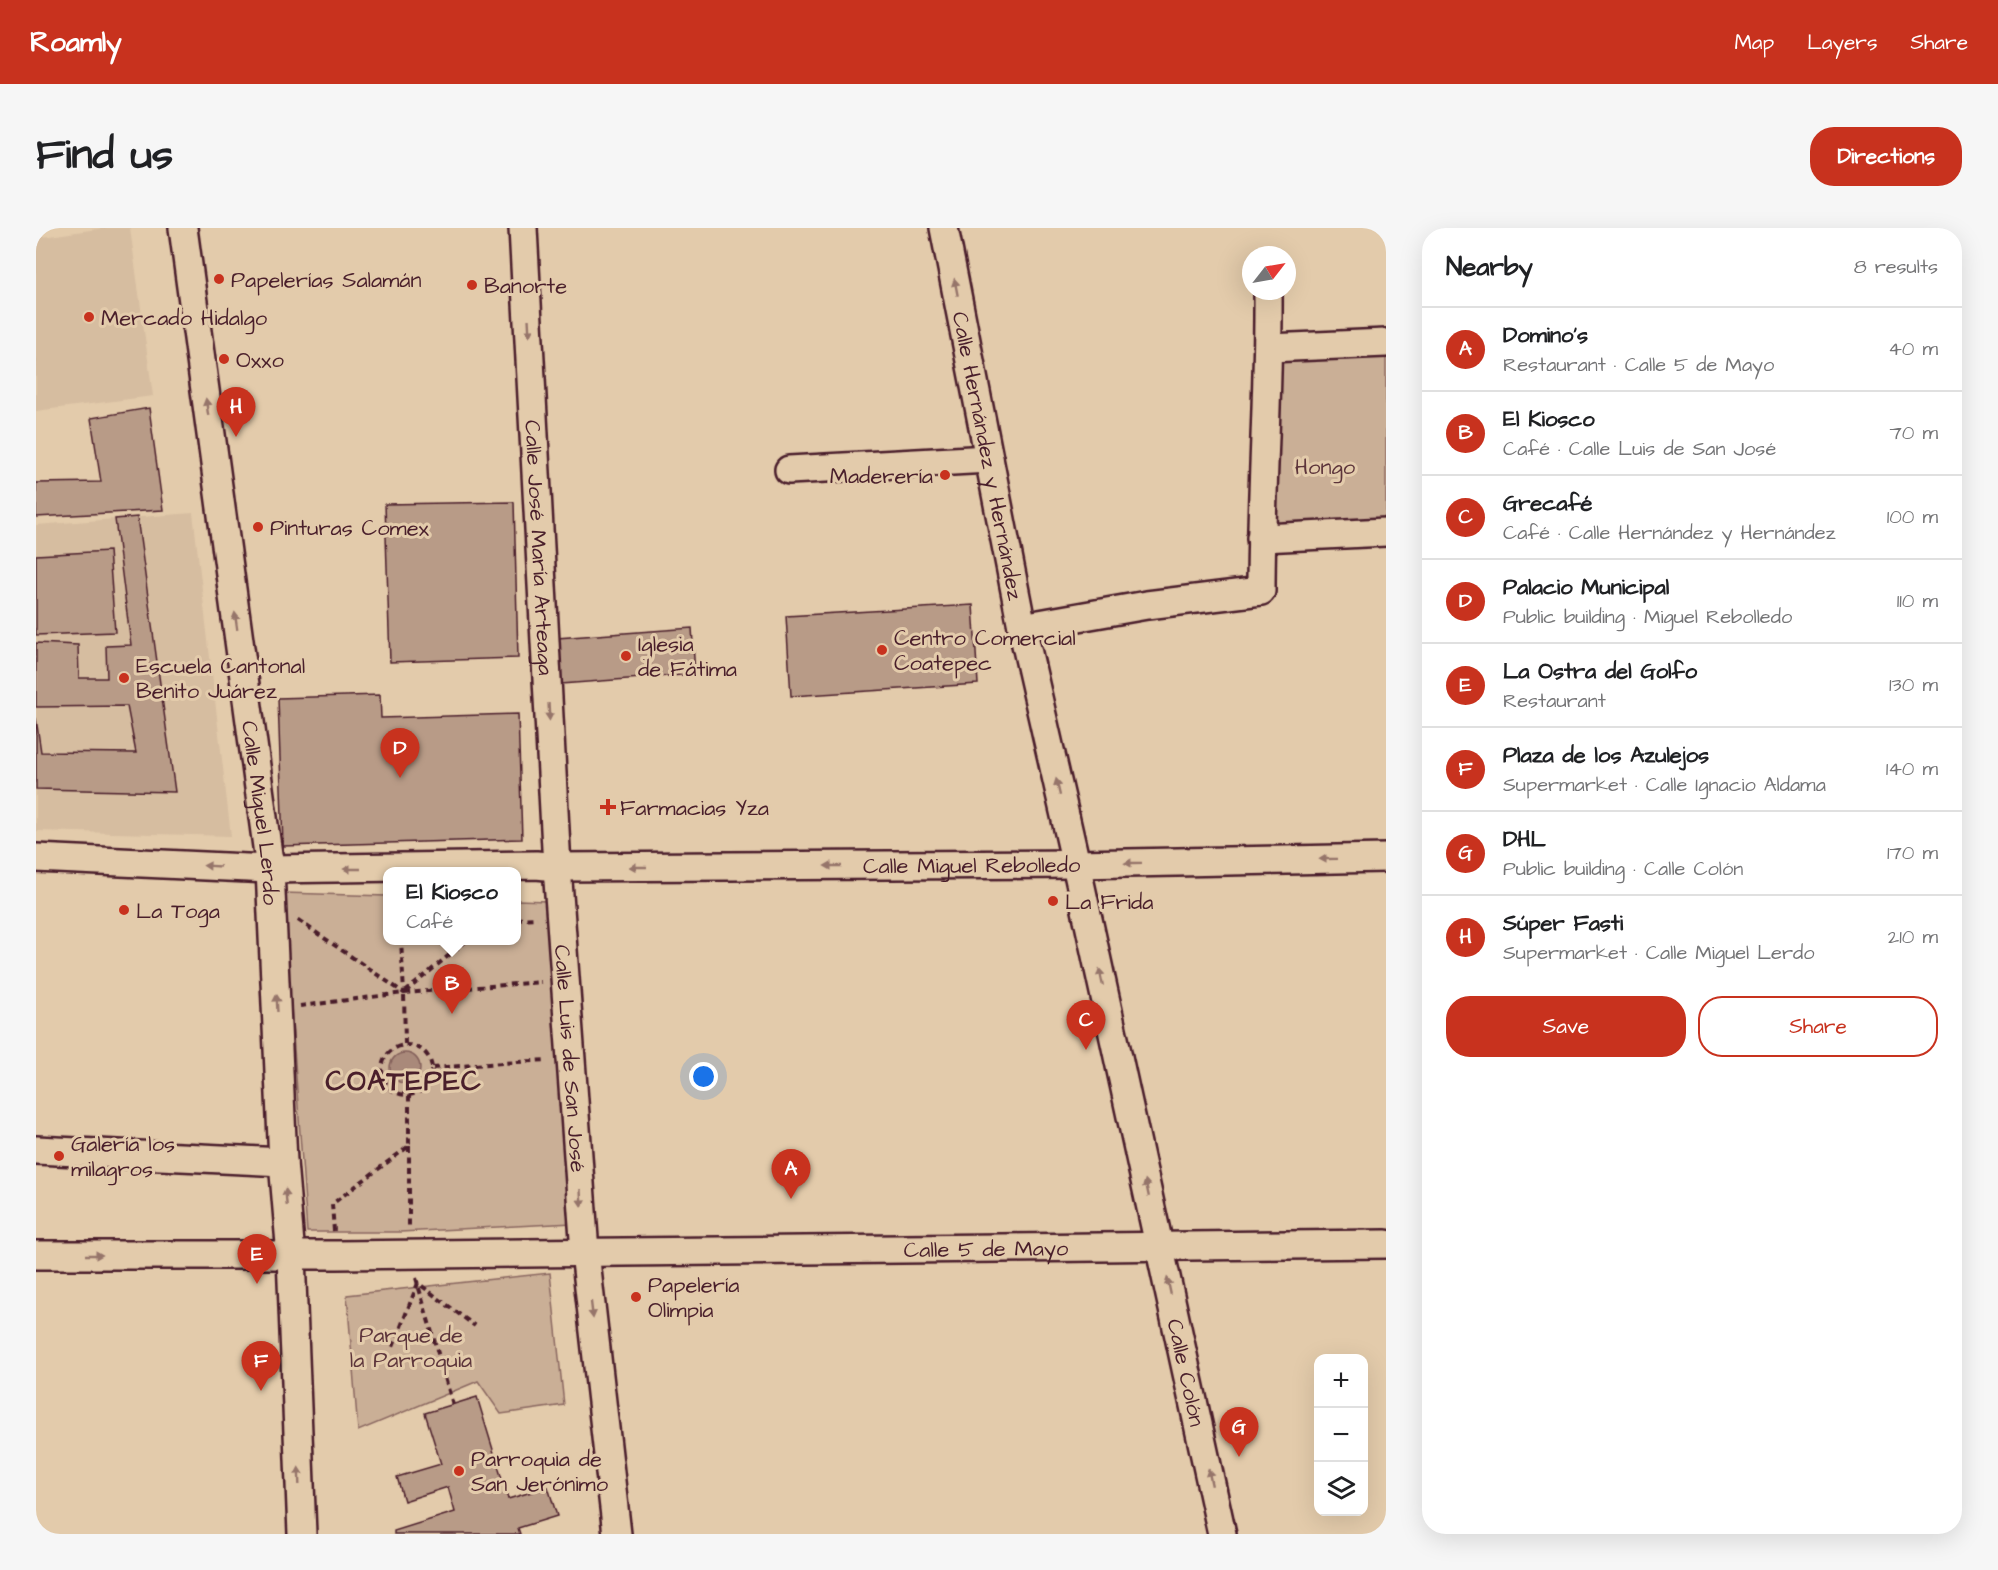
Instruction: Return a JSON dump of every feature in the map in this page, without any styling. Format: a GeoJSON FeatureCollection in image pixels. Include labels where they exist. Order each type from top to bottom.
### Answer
{"type":"FeatureCollection","features":[{"type":"Feature","properties":{"kind":"street","name":"Calle Miguel Lerdo"},"geometry":{"type":"LineString","coordinates":[[183,228],[270,869],[283,1162],[291,1256],[302,1534]]}},
{"type":"Feature","properties":{"kind":"street","name":"Calle José María Arteaga"},"geometry":{"type":"LineString","coordinates":[[524,228],[557,867]]}},
{"type":"Feature","properties":{"kind":"street","name":"Calle Hernández y Hernández"},"geometry":{"type":"LineString","coordinates":[[944,228],[1022,627],[1160,1245]]}},
{"type":"Feature","properties":{"kind":"street"},"geometry":{"type":"LineString","coordinates":[[1022,627],[1147,605],[1261,591],[1269,348],[1268,300]]}},
{"type":"Feature","properties":{"kind":"street"},"geometry":{"type":"LineString","coordinates":[[1269,348],[1386,343]]}},
{"type":"Feature","properties":{"kind":"street"},"geometry":{"type":"LineString","coordinates":[[789,470],[989,459]]}},
{"type":"Feature","properties":{"kind":"street"},"geometry":{"type":"LineString","coordinates":[[1261,538],[1386,532]]}},
{"type":"Feature","properties":{"kind":"street","name":"Calle Miguel Rebolledo"},"geometry":{"type":"LineString","coordinates":[[36,858],[270,869],[383,867]]}},
{"type":"Feature","properties":{"kind":"street","name":"Calle Miguel Rebolledo"},"geometry":{"type":"LineString","coordinates":[[403,867],[1076,864],[1386,858]]}},
{"type":"Feature","properties":{"kind":"street","name":"Calle Luis de San José"},"geometry":{"type":"LineString","coordinates":[[557,867],[585,1252],[617,1534]]}},
{"type":"Feature","properties":{"kind":"street"},"geometry":{"type":"LineString","coordinates":[[36,1150],[283,1162]]}},
{"type":"Feature","properties":{"kind":"street","name":"Calle 5 de Mayo"},"geometry":{"type":"LineString","coordinates":[[36,1255],[291,1256],[1386,1244]]}},
{"type":"Feature","properties":{"kind":"street","name":"Calle Colón"},"geometry":{"type":"LineString","coordinates":[[1160,1245],[1222,1534]]}},
{"type":"Feature","properties":{"kind":"path"},"geometry":{"type":"LineString","coordinates":[[273,917],[297,919],[404,993]]}},
{"type":"Feature","properties":{"kind":"path"},"geometry":{"type":"LineString","coordinates":[[401,945],[405,1044]]}},
{"type":"Feature","properties":{"kind":"path"},"geometry":{"type":"LineString","coordinates":[[404,993],[461,945]]}},
{"type":"Feature","properties":{"kind":"path"},"geometry":{"type":"LineString","coordinates":[[278,1009],[404,993],[565,980]]}},
{"type":"Feature","properties":{"kind":"path"},"geometry":{"type":"LineString","coordinates":[[405,1044],[424,1050],[433,1068],[432,1078],[426,1086],[419,1092],[409,1095],[399,1094],[391,1089],[382,1071],[383,1062],[388,1053],[405,1044]]}},
{"type":"Feature","properties":{"kind":"path"},"geometry":{"type":"LineString","coordinates":[[433,1068],[571,1058]]}},
{"type":"Feature","properties":{"kind":"path"},"geometry":{"type":"LineString","coordinates":[[409,1095],[409,1255],[453,1404]]}},
{"type":"Feature","properties":{"kind":"path"},"geometry":{"type":"LineString","coordinates":[[337,1255],[332,1204],[409,1146]]}},
{"type":"Feature","properties":{"kind":"path"},"geometry":{"type":"LineString","coordinates":[[418,1283],[475,1326]]}},
{"type":"Feature","properties":{"kind":"path"},"geometry":{"type":"LineString","coordinates":[[393,1347],[418,1283]]}},
{"type":"Feature","properties":{"kind":"shaded area","name":"Mercado Hidalgo"},"geometry":{"type":"Polygon","coordinates":[[[104,228],[130,228],[153,396],[36,411],[36,238],[104,228]]]}},
{"type":"Feature","properties":{"kind":"shaded area","name":"Escuela Cantonal Benito Juárez"},"geometry":{"type":"Polygon","coordinates":[[[193,513],[231,836],[36,831],[36,525],[193,513]]]}},
{"type":"Feature","properties":{"kind":"shaded area"},"geometry":{"type":"Polygon","coordinates":[[[405,1053],[416,1057],[420,1068],[416,1079],[405,1083],[394,1079],[390,1068],[394,1057],[405,1053]]]}},
{"type":"Feature","properties":{"kind":"green space","name":"Hongo"},"geometry":{"type":"Polygon","coordinates":[[[1386,343],[1386,532],[1261,538],[1269,348],[1386,343]]]}},
{"type":"Feature","properties":{"kind":"green space"},"geometry":{"type":"Polygon","coordinates":[[[283,893],[383,896],[383,945],[521,945],[521,900],[547,901],[573,1223],[400,1232],[307,1232],[283,893]]]}},
{"type":"Feature","properties":{"kind":"green space","name":"Parque de la Parroquia"},"geometry":{"type":"Polygon","coordinates":[[[550,1273],[564,1405],[501,1414],[478,1381],[358,1431],[347,1295],[550,1273]]]}},
{"type":"Feature","properties":{"kind":"building"},"geometry":{"type":"Polygon","coordinates":[[[149,408],[163,510],[36,517],[36,483],[101,482],[91,418],[149,408]]]}},
{"type":"Feature","properties":{"kind":"building"},"geometry":{"type":"Polygon","coordinates":[[[514,502],[518,658],[390,662],[385,504],[514,502]]]}},
{"type":"Feature","properties":{"kind":"building"},"geometry":{"type":"Polygon","coordinates":[[[137,517],[175,792],[36,789],[36,718],[41,752],[136,753],[127,706],[36,707],[36,643],[78,645],[79,678],[107,678],[106,646],[131,645],[115,519],[137,517]]]}},
{"type":"Feature","properties":{"kind":"building"},"geometry":{"type":"Polygon","coordinates":[[[109,551],[115,632],[36,635],[36,555],[109,551]]]}},
{"type":"Feature","properties":{"kind":"building","name":"Centro Comercial Coatepec"},"geometry":{"type":"Polygon","coordinates":[[[973,605],[978,684],[791,696],[786,616],[973,605]]]}},
{"type":"Feature","properties":{"kind":"building","name":"Iglesia de Fátima"},"geometry":{"type":"Polygon","coordinates":[[[692,628],[695,674],[561,684],[557,638],[692,628]]]}},
{"type":"Feature","properties":{"kind":"building"},"geometry":{"type":"Polygon","coordinates":[[[380,695],[381,718],[518,714],[522,839],[283,846],[278,698],[380,695]]]}},
{"type":"Feature","properties":{"kind":"building","name":"Parroquia de San Jerónimo"},"geometry":{"type":"Polygon","coordinates":[[[477,1397],[508,1499],[548,1487],[557,1516],[518,1528],[520,1534],[394,1534],[394,1531],[455,1512],[448,1487],[404,1501],[397,1477],[441,1464],[425,1413],[477,1397]]]}},
{"type":"Feature","properties":{"kind":"place","name":"Papelerías Salamán"},"geometry":{"type":"Point","coordinates":[219,279]}},
{"type":"Feature","properties":{"kind":"place","name":"Banorte"},"geometry":{"type":"Point","coordinates":[472,285]}},
{"type":"Feature","properties":{"kind":"place","name":"Mercado Hidalgo"},"geometry":{"type":"Point","coordinates":[89,317]}},
{"type":"Feature","properties":{"kind":"place","name":"Oxxo"},"geometry":{"type":"Point","coordinates":[224,359]}},
{"type":"Feature","properties":{"kind":"place","name":"Súper Fasti"},"geometry":{"type":"Point","coordinates":[236,437]}},
{"type":"Feature","properties":{"kind":"place","name":"Maderería"},"geometry":{"type":"Point","coordinates":[945,475]}},
{"type":"Feature","properties":{"kind":"place","name":"Pinturas Comex"},"geometry":{"type":"Point","coordinates":[258,527]}},
{"type":"Feature","properties":{"kind":"place","name":"Centro Comercial Coatepec"},"geometry":{"type":"Point","coordinates":[882,650]}},
{"type":"Feature","properties":{"kind":"place","name":"Iglesia de Fátima"},"geometry":{"type":"Point","coordinates":[626,656]}},
{"type":"Feature","properties":{"kind":"place","name":"Escuela Cantonal Benito Juárez"},"geometry":{"type":"Point","coordinates":[124,678]}},
{"type":"Feature","properties":{"kind":"place","name":"Palacio Municipal"},"geometry":{"type":"Point","coordinates":[400,778]}},
{"type":"Feature","properties":{"kind":"place","name":"Farmacias Yza"},"geometry":{"type":"Point","coordinates":[608,807]}},
{"type":"Feature","properties":{"kind":"place","name":"La Frida"},"geometry":{"type":"Point","coordinates":[1053,901]}},
{"type":"Feature","properties":{"kind":"place","name":"La Toga"},"geometry":{"type":"Point","coordinates":[124,910]}},
{"type":"Feature","properties":{"kind":"place","name":"El Kiosco"},"geometry":{"type":"Point","coordinates":[452,1014]}},
{"type":"Feature","properties":{"kind":"place","name":"Grecafé"},"geometry":{"type":"Point","coordinates":[1086,1050]}},
{"type":"Feature","properties":{"kind":"place","name":"Galería los milagros"},"geometry":{"type":"Point","coordinates":[59,1156]}},
{"type":"Feature","properties":{"kind":"place","name":"Domino's"},"geometry":{"type":"Point","coordinates":[791,1199]}},
{"type":"Feature","properties":{"kind":"place","name":"La Ostra del Golfo"},"geometry":{"type":"Point","coordinates":[257,1284]}},
{"type":"Feature","properties":{"kind":"place","name":"Papelería Olimpia"},"geometry":{"type":"Point","coordinates":[636,1297]}},
{"type":"Feature","properties":{"kind":"place","name":"Plaza de los Azulejos"},"geometry":{"type":"Point","coordinates":[261,1391]}},
{"type":"Feature","properties":{"kind":"place","name":"DHL"},"geometry":{"type":"Point","coordinates":[1239,1457]}},
{"type":"Feature","properties":{"kind":"place","name":"Parroquia de San Jerónimo"},"geometry":{"type":"Point","coordinates":[459,1471]}},
{"type":"Feature","properties":{"kind":"district","name":"COATEPEC"},"geometry":{"type":"Point","coordinates":[404,1080]}}]}
